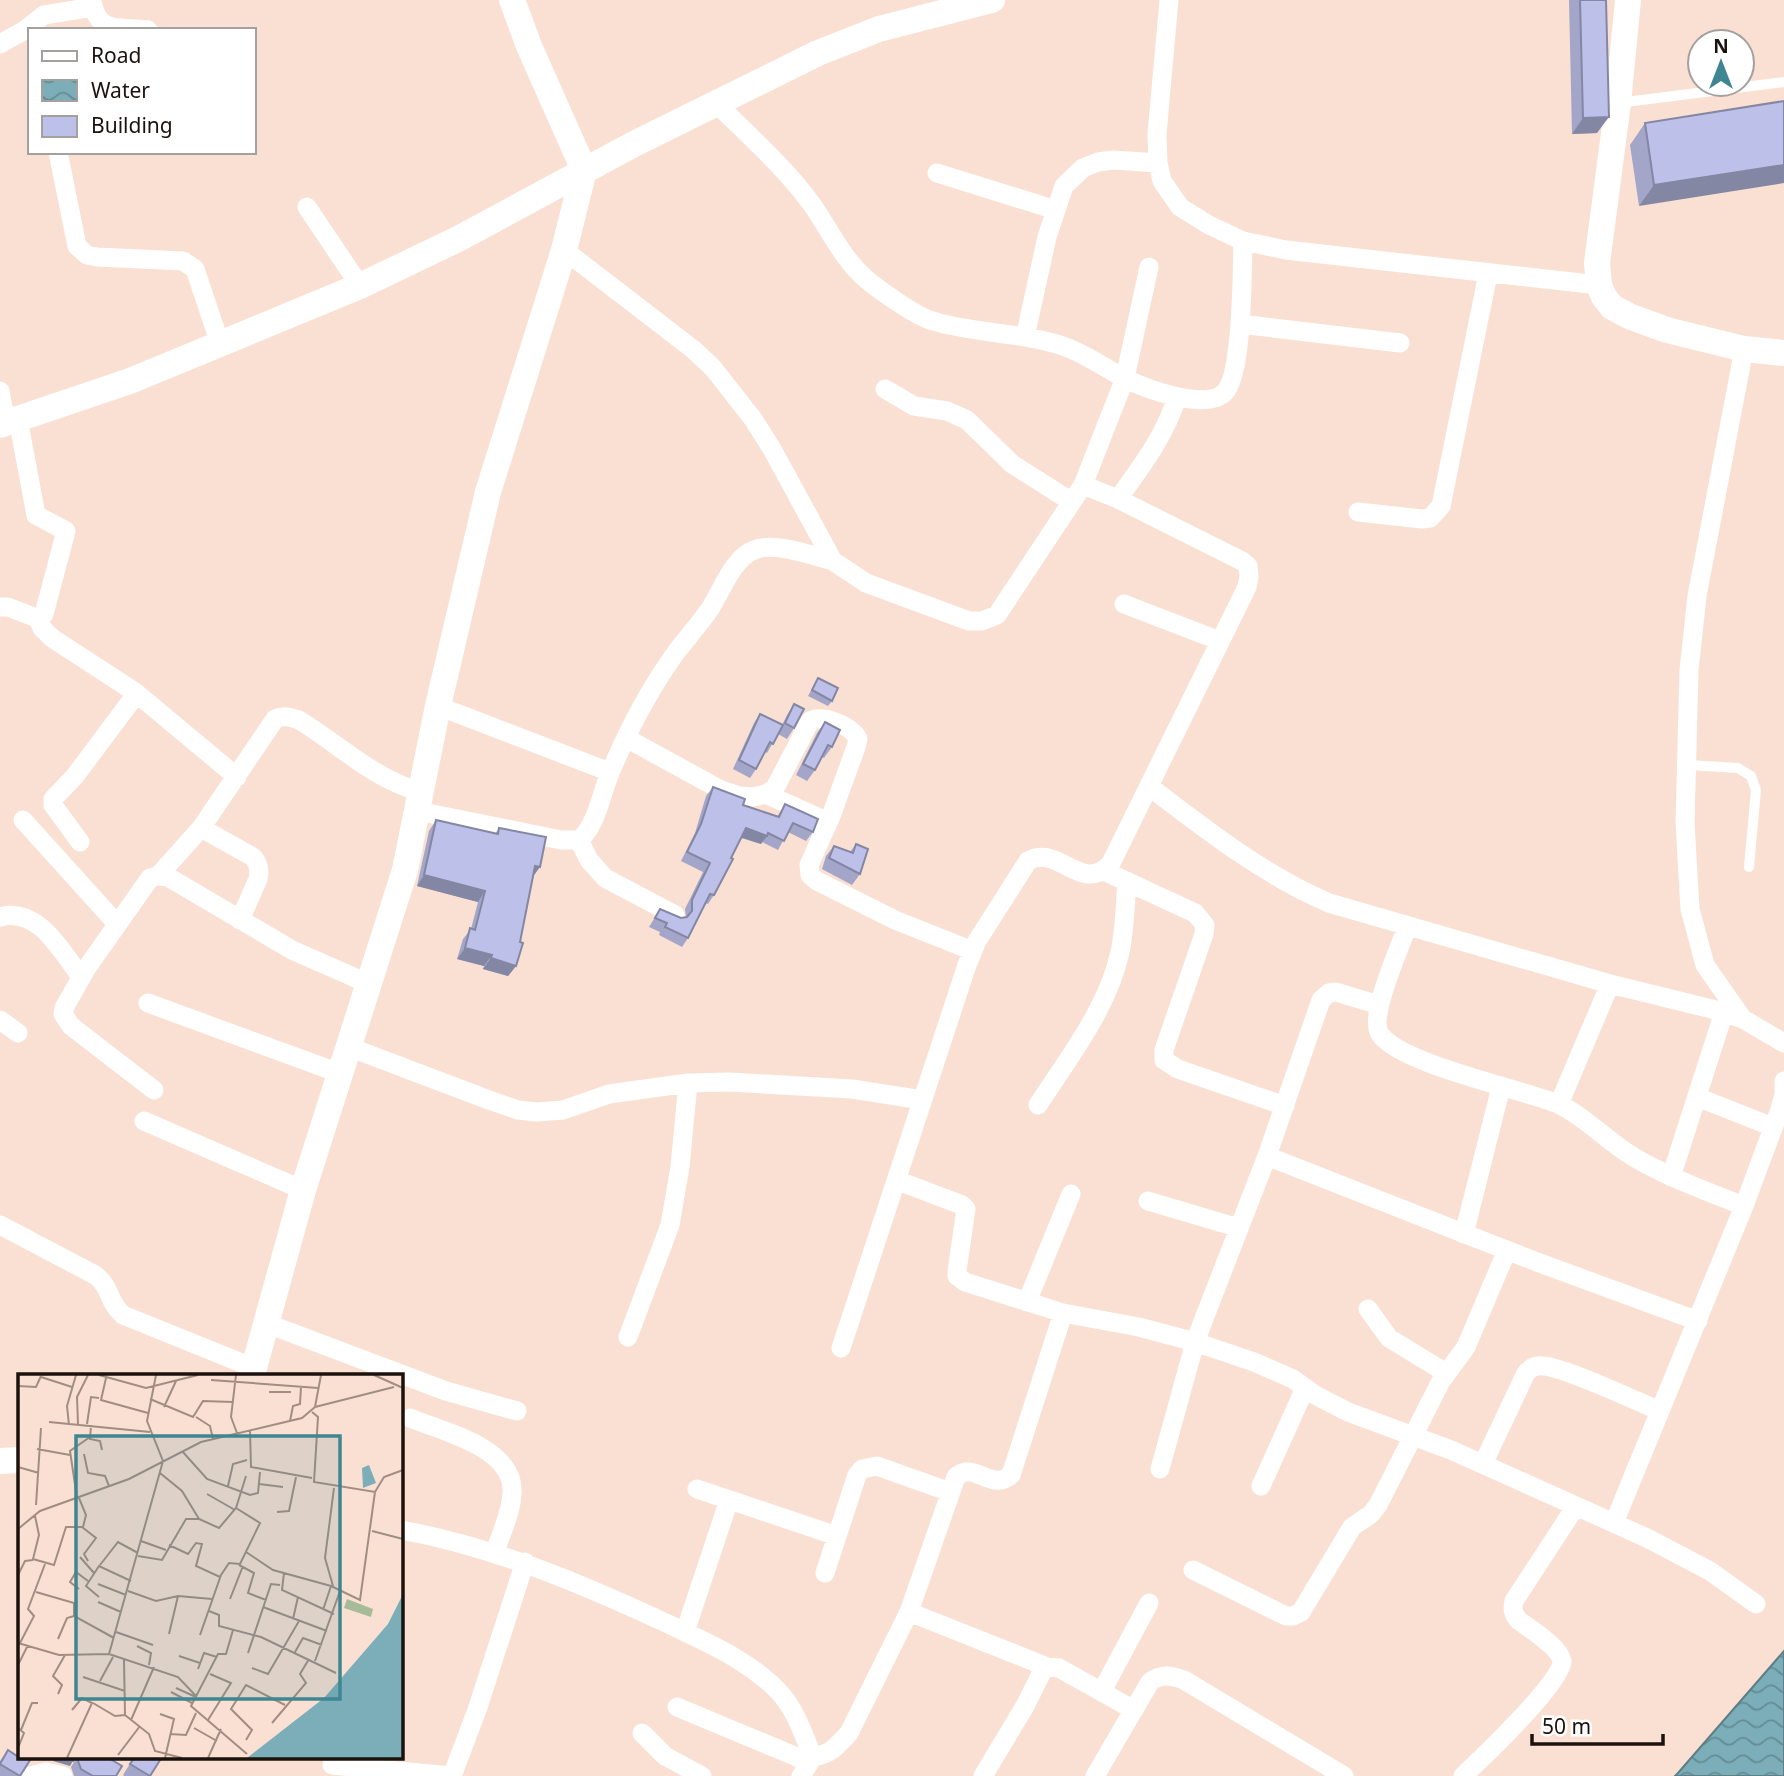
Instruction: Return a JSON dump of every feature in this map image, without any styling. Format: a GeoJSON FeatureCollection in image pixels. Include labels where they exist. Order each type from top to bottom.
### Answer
{"type":"FeatureCollection","features":[{"type":"Feature","properties":{"kind":"street"},"geometry":{"type":"LineString","coordinates":[[0,1225],[96,1275],[107,1284],[111,1301],[123,1315],[253,1372],[303,1190],[405,870],[438,706],[488,492],[564,250],[584,170],[534,58],[512,0]]}},
{"type":"Feature","properties":{"kind":"street"},"geometry":{"type":"LineString","coordinates":[[8,422],[130,381],[360,286],[458,239],[715,102],[846,41],[925,9],[992,0]]}},
{"type":"Feature","properties":{"kind":"street"},"geometry":{"type":"LineString","coordinates":[[1169,0],[1157,134],[1158,163],[1162,181],[1180,207],[1243,241],[1318,255],[1599,285]]}},
{"type":"Feature","properties":{"kind":"street"},"geometry":{"type":"LineString","coordinates":[[1628,0],[1597,264],[1599,285],[1612,307],[1631,317],[1667,330],[1744,349],[1784,353]]}},
{"type":"Feature","properties":{"kind":"street"},"geometry":{"type":"LineString","coordinates":[[0,44],[44,15],[93,3],[95,16],[102,24],[125,28]]}},
{"type":"Feature","properties":{"kind":"street"},"geometry":{"type":"LineString","coordinates":[[715,102],[813,206],[848,261],[866,279],[930,321],[1025,337],[1077,351],[1125,378],[1177,397],[1212,399],[1221,396],[1232,382],[1240,324],[1243,241]]}},
{"type":"Feature","properties":{"kind":"street"},"geometry":{"type":"LineString","coordinates":[[58,154],[77,246],[87,255],[97,257],[183,261],[195,269],[220,344]]}},
{"type":"Feature","properties":{"kind":"street"},"geometry":{"type":"LineString","coordinates":[[1025,337],[1039,270],[1064,186],[1083,168],[1098,162],[1113,160],[1158,163]]}},
{"type":"Feature","properties":{"kind":"street"},"geometry":{"type":"LineString","coordinates":[[937,173],[1056,210]]}},
{"type":"Feature","properties":{"kind":"street"},"geometry":{"type":"LineString","coordinates":[[307,207],[360,286]]}},
{"type":"Feature","properties":{"kind":"street"},"geometry":{"type":"LineString","coordinates":[[564,250],[694,349],[713,368],[753,419],[772,449],[833,561]]}},
{"type":"Feature","properties":{"kind":"street"},"geometry":{"type":"LineString","coordinates":[[158,876],[201,828],[275,719],[288,716],[310,727],[419,802],[561,840],[579,840],[588,831],[610,772],[640,707],[741,559],[760,548],[773,548],[833,561],[866,583],[969,621],[982,621],[997,615],[1083,485],[1125,378],[1149,267]]}},
{"type":"Feature","properties":{"kind":"street"},"geometry":{"type":"LineString","coordinates":[[1358,512],[1422,519],[1430,518],[1441,506],[1488,274]]}},
{"type":"Feature","properties":{"kind":"street"},"geometry":{"type":"LineString","coordinates":[[1240,324],[1400,343]]}},
{"type":"Feature","properties":{"kind":"street"},"geometry":{"type":"LineString","coordinates":[[1743,1019],[1705,965],[1690,909],[1685,822],[1689,670],[1697,596],[1744,349]]}},
{"type":"Feature","properties":{"kind":"street"},"geometry":{"type":"LineString","coordinates":[[885,389],[914,406],[947,411],[967,420],[1012,464],[1072,502]]}},
{"type":"Feature","properties":{"kind":"street"},"geometry":{"type":"LineString","coordinates":[[0,391],[36,515],[66,531],[44,614],[38,618]]}},
{"type":"Feature","properties":{"kind":"street"},"geometry":{"type":"LineString","coordinates":[[1118,499],[1159,439],[1171,418],[1177,397]]}},
{"type":"Feature","properties":{"kind":"street"},"geometry":{"type":"LineString","coordinates":[[841,1348],[973,951],[1028,861],[1039,857],[1046,858],[1087,875],[1104,871],[1111,863],[1247,587],[1248,566],[1224,551],[1118,499],[1083,485]]}},
{"type":"Feature","properties":{"kind":"street"},"geometry":{"type":"LineString","coordinates":[[1124,604],[1220,641]]}},
{"type":"Feature","properties":{"kind":"street"},"geometry":{"type":"LineString","coordinates":[[0,607],[8,607],[38,618],[42,628],[52,638],[132,688],[237,777]]}},
{"type":"Feature","properties":{"kind":"street"},"geometry":{"type":"LineString","coordinates":[[80,842],[54,805],[53,799],[75,776],[135,692]]}},
{"type":"Feature","properties":{"kind":"street"},"geometry":{"type":"LineString","coordinates":[[438,706],[610,772]]}},
{"type":"Feature","properties":{"kind":"street"},"geometry":{"type":"LineString","coordinates":[[626,738],[721,790],[753,797],[766,794],[775,788],[810,721],[819,718],[853,731],[858,739],[808,871],[813,878],[895,920],[973,951]]}},
{"type":"Feature","properties":{"kind":"street"},"geometry":{"type":"LineString","coordinates":[[1150,787],[1199,825],[1305,893],[1329,903],[1610,984],[1724,1012],[1743,1019],[1784,1043]]}},
{"type":"Feature","properties":{"kind":"street"},"geometry":{"type":"LineString","coordinates":[[766,794],[828,822]]}},
{"type":"Feature","properties":{"kind":"street"},"geometry":{"type":"LineString","coordinates":[[23,820],[117,924]]}},
{"type":"Feature","properties":{"kind":"street"},"geometry":{"type":"LineString","coordinates":[[201,828],[253,857],[257,862],[258,879],[240,920]]}},
{"type":"Feature","properties":{"kind":"street"},"geometry":{"type":"LineString","coordinates":[[579,840],[589,860],[606,878],[675,915]]}},
{"type":"Feature","properties":{"kind":"street"},"geometry":{"type":"LineString","coordinates":[[1104,871],[1195,913],[1205,925],[1164,1050],[1164,1060],[1178,1069],[1285,1106]]}},
{"type":"Feature","properties":{"kind":"street"},"geometry":{"type":"LineString","coordinates":[[154,1090],[66,1020],[63,1014],[81,977],[150,878],[168,877],[292,950],[367,983]]}},
{"type":"Feature","properties":{"kind":"street"},"geometry":{"type":"LineString","coordinates":[[1038,1105],[1080,1041],[1112,978],[1120,953],[1128,881]]}},
{"type":"Feature","properties":{"kind":"street"},"geometry":{"type":"LineString","coordinates":[[0,917],[21,916],[36,924],[46,932],[81,977]]}},
{"type":"Feature","properties":{"kind":"street"},"geometry":{"type":"LineString","coordinates":[[1407,927],[1379,1005],[1379,1033],[1390,1043],[1421,1059],[1559,1104],[1613,1144],[1671,1177],[1744,1206]]}},
{"type":"Feature","properties":{"kind":"street"},"geometry":{"type":"LineString","coordinates":[[1559,1104],[1610,984]]}},
{"type":"Feature","properties":{"kind":"street"},"geometry":{"type":"LineString","coordinates":[[1160,1469],[1195,1342],[1267,1156],[1325,995],[1336,992],[1379,1005]]}},
{"type":"Feature","properties":{"kind":"street"},"geometry":{"type":"LineString","coordinates":[[148,1003],[339,1073]]}},
{"type":"Feature","properties":{"kind":"street"},"geometry":{"type":"LineString","coordinates":[[1671,1177],[1724,1012]]}},
{"type":"Feature","properties":{"kind":"street"},"geometry":{"type":"LineString","coordinates":[[0,1020],[18,1033]]}},
{"type":"Feature","properties":{"kind":"street"},"geometry":{"type":"LineString","coordinates":[[349,1048],[518,1110],[537,1112],[564,1110],[609,1094],[688,1083],[729,1082],[840,1088],[922,1100]]}},
{"type":"Feature","properties":{"kind":"street"},"geometry":{"type":"LineString","coordinates":[[1614,1522],[1744,1206],[1784,1095],[1784,1081]]}},
{"type":"Feature","properties":{"kind":"street"},"geometry":{"type":"LineString","coordinates":[[628,1337],[670,1224],[680,1167],[688,1083]]}},
{"type":"Feature","properties":{"kind":"street"},"geometry":{"type":"LineString","coordinates":[[1464,1234],[1501,1087]]}},
{"type":"Feature","properties":{"kind":"street"},"geometry":{"type":"LineString","coordinates":[[1697,1097],[1773,1127]]}},
{"type":"Feature","properties":{"kind":"street"},"geometry":{"type":"LineString","coordinates":[[144,1121],[303,1190]]}},
{"type":"Feature","properties":{"kind":"street"},"geometry":{"type":"LineString","coordinates":[[1267,1156],[1507,1251],[1698,1321]]}},
{"type":"Feature","properties":{"kind":"street"},"geometry":{"type":"LineString","coordinates":[[896,1180],[962,1205],[966,1209],[957,1271],[960,1279],[1063,1313],[1139,1327],[1254,1362],[1293,1379],[1349,1412],[1483,1464],[1614,1522],[1700,1565],[1756,1604]]}},
{"type":"Feature","properties":{"kind":"street"},"geometry":{"type":"LineString","coordinates":[[1027,1302],[1071,1195]]}},
{"type":"Feature","properties":{"kind":"street"},"geometry":{"type":"LineString","coordinates":[[1148,1201],[1239,1228]]}},
{"type":"Feature","properties":{"kind":"street"},"geometry":{"type":"LineString","coordinates":[[1192,1570],[1286,1616],[1301,1612],[1352,1527],[1378,1506],[1446,1373],[1460,1357],[1478,1323],[1507,1251]]}},
{"type":"Feature","properties":{"kind":"street"},"geometry":{"type":"LineString","coordinates":[[1368,1309],[1389,1338],[1446,1373]]}},
{"type":"Feature","properties":{"kind":"street"},"geometry":{"type":"LineString","coordinates":[[808,1765],[836,1749],[849,1733],[909,1612],[956,1477],[964,1471],[1000,1481],[1011,1475],[1063,1313]]}},
{"type":"Feature","properties":{"kind":"street"},"geometry":{"type":"LineString","coordinates":[[268,1324],[401,1374]]}},
{"type":"Feature","properties":{"kind":"street"},"geometry":{"type":"LineString","coordinates":[[1483,1464],[1529,1368],[1556,1368],[1660,1411]]}},
{"type":"Feature","properties":{"kind":"street"},"geometry":{"type":"LineString","coordinates":[[402,1374],[446,1391],[517,1411]]}},
{"type":"Feature","properties":{"kind":"street"},"geometry":{"type":"LineString","coordinates":[[1261,1486],[1305,1388]]}},
{"type":"Feature","properties":{"kind":"street"},"geometry":{"type":"LineString","coordinates":[[410,1418],[488,1450],[506,1468],[512,1482],[512,1497],[495,1552]]}},
{"type":"Feature","properties":{"kind":"street"},"geometry":{"type":"LineString","coordinates":[[0,1461],[18,1460]]}},
{"type":"Feature","properties":{"kind":"street"},"geometry":{"type":"LineString","coordinates":[[825,1573],[857,1475],[862,1468],[877,1466],[950,1492]]}},
{"type":"Feature","properties":{"kind":"street"},"geometry":{"type":"LineString","coordinates":[[697,1489],[837,1536]]}},
{"type":"Feature","properties":{"kind":"street"},"geometry":{"type":"LineString","coordinates":[[685,1632],[729,1500]]}},
{"type":"Feature","properties":{"kind":"street"},"geometry":{"type":"LineString","coordinates":[[1463,1776],[1515,1725],[1559,1674],[1562,1661],[1558,1650],[1518,1620],[1513,1607],[1514,1601],[1576,1506]]}},
{"type":"Feature","properties":{"kind":"street"},"geometry":{"type":"LineString","coordinates":[[402,1530],[526,1562],[685,1632],[731,1656],[777,1689],[791,1706],[808,1765]]}},
{"type":"Feature","properties":{"kind":"street"},"geometry":{"type":"LineString","coordinates":[[332,1766],[452,1776],[526,1562]]}},
{"type":"Feature","properties":{"kind":"street"},"geometry":{"type":"LineString","coordinates":[[1101,1691],[1149,1603]]}},
{"type":"Feature","properties":{"kind":"street"},"geometry":{"type":"LineString","coordinates":[[909,1612],[1045,1667],[1059,1668],[1135,1710]]}},
{"type":"Feature","properties":{"kind":"street"},"geometry":{"type":"LineString","coordinates":[[983,1776],[1045,1667]]}},
{"type":"Feature","properties":{"kind":"street"},"geometry":{"type":"LineString","coordinates":[[1095,1776],[1150,1682],[1158,1676],[1169,1675],[1184,1680],[1344,1776]]}},
{"type":"Feature","properties":{"kind":"street"},"geometry":{"type":"LineString","coordinates":[[677,1707],[808,1765]]}},
{"type":"Feature","properties":{"kind":"street"},"geometry":{"type":"LineString","coordinates":[[642,1733],[665,1756],[702,1776]]}},
{"type":"Feature","properties":{"kind":"lane"},"geometry":{"type":"LineString","coordinates":[[1618,103],[1784,82]]}},
{"type":"Feature","properties":{"kind":"lane"},"geometry":{"type":"LineString","coordinates":[[1688,765],[1738,768],[1751,776],[1756,790],[1749,867]]}},
{"type":"Feature","properties":{"kind":"water"},"geometry":{"type":"Polygon","coordinates":[[[1784,1651],[1784,1776],[1675,1776],[1678,1773],[1784,1651]]]}},
{"type":"Feature","properties":{"kind":"building"},"geometry":{"type":"Polygon","coordinates":[[[1580,0],[1606,0],[1609,117],[1583,118],[1580,0]]]}},
{"type":"Feature","properties":{"kind":"building"},"geometry":{"type":"Polygon","coordinates":[[[1784,101],[1784,165],[1654,185],[1645,123],[1784,101]]]}},
{"type":"Feature","properties":{"kind":"building"},"geometry":{"type":"Polygon","coordinates":[[[818,678],[838,688],[832,701],[812,690],[818,678]]]}},
{"type":"Feature","properties":{"kind":"building"},"geometry":{"type":"Polygon","coordinates":[[[794,704],[804,709],[794,728],[785,723],[794,704]]]}},
{"type":"Feature","properties":{"kind":"building"},"geometry":{"type":"Polygon","coordinates":[[[760,714],[783,725],[773,744],[770,742],[756,769],[739,760],[760,714]]]}},
{"type":"Feature","properties":{"kind":"building"},"geometry":{"type":"Polygon","coordinates":[[[825,722],[840,730],[832,747],[828,745],[815,770],[803,764],[825,722]]]}},
{"type":"Feature","properties":{"kind":"building"},"geometry":{"type":"Polygon","coordinates":[[[713,787],[745,799],[743,805],[779,817],[785,804],[818,819],[813,832],[793,823],[784,841],[768,833],[767,836],[746,828],[731,858],[733,859],[714,895],[710,894],[688,938],[665,927],[667,923],[655,918],[660,909],[681,918],[687,917],[692,911],[692,900],[710,863],[687,852],[701,824],[713,787]]]}},
{"type":"Feature","properties":{"kind":"building"},"geometry":{"type":"Polygon","coordinates":[[[436,820],[498,834],[499,828],[546,837],[540,867],[535,866],[520,942],[523,943],[516,966],[491,958],[492,955],[465,948],[470,928],[475,930],[485,891],[424,875],[436,820]]]}},
{"type":"Feature","properties":{"kind":"building"},"geometry":{"type":"Polygon","coordinates":[[[856,844],[868,849],[860,874],[829,858],[834,846],[853,853],[856,844]]]}},
{"type":"Feature","properties":{"kind":"building"},"geometry":{"type":"Polygon","coordinates":[[[8,1750],[17,1756],[18,1754],[18,1758],[31,1758],[20,1776],[0,1764],[8,1750]]]}},
{"type":"Feature","properties":{"kind":"building"},"geometry":{"type":"Polygon","coordinates":[[[77,1758],[109,1758],[122,1766],[116,1776],[93,1776],[81,1769],[77,1758]]]}},
{"type":"Feature","properties":{"kind":"building"},"geometry":{"type":"Polygon","coordinates":[[[134,1758],[161,1758],[150,1776],[130,1764],[134,1758]]]}}]}
